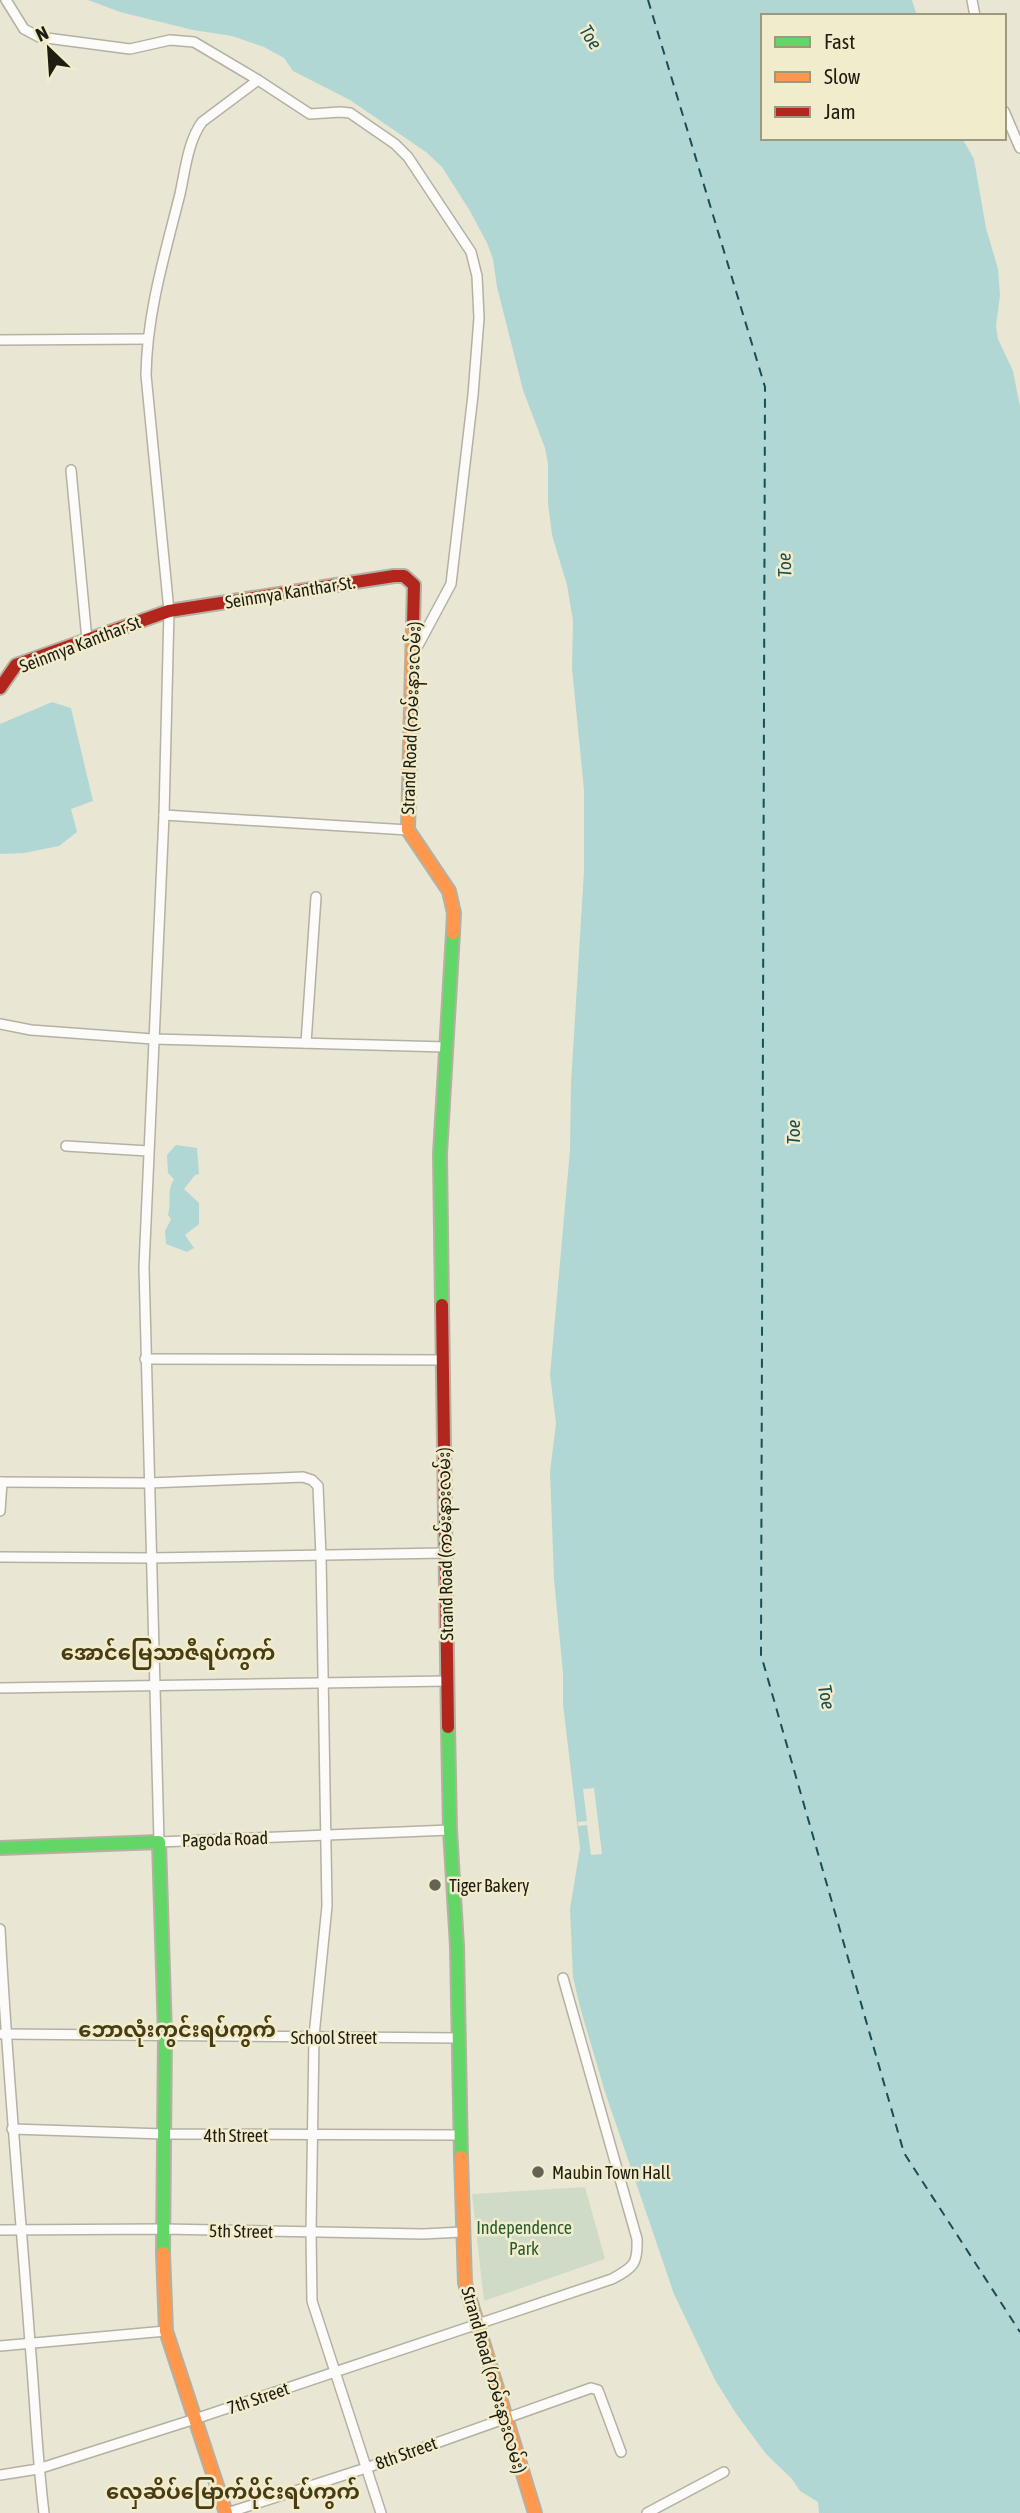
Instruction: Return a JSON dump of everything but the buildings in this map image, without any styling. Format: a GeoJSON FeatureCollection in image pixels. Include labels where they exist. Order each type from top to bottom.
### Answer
{"type":"FeatureCollection","features":[{"type":"Feature","properties":{"kind":"street"},"geometry":{"type":"LineString","coordinates":[[6,0],[24,29],[39,37],[130,48],[183,40],[208,49],[310,114],[346,112],[395,144],[408,157],[471,253],[477,276],[479,318],[451,584],[412,655]]}},
{"type":"Feature","properties":{"kind":"street"},"geometry":{"type":"LineString","coordinates":[[227,2513],[166,2331],[163,2292],[164,2035],[144,1267],[164,815],[169,611],[146,375],[147,339],[152,306],[188,156],[199,127],[258,80]]}},
{"type":"Feature","properties":{"kind":"street"},"geometry":{"type":"LineString","coordinates":[[1006,116],[1020,148]]}},
{"type":"Feature","properties":{"kind":"street"},"geometry":{"type":"LineString","coordinates":[[0,340],[147,339]]}},
{"type":"Feature","properties":{"kind":"street"},"geometry":{"type":"LineString","coordinates":[[71,470],[87,640]]}},
{"type":"Feature","properties":{"kind":"street","name":"Seinmya Kanthar St."},"geometry":{"type":"LineString","coordinates":[[169,611],[394,576],[404,576],[410,580]]}},
{"type":"Feature","properties":{"kind":"street","name":"Strand Road (ကမ်းနားလမ်း)"},"geometry":{"type":"LineString","coordinates":[[410,580],[414,585],[415,596],[408,830],[449,891],[454,913],[440,1154],[450,1830],[457,1947],[459,2135],[465,2283],[533,2512]]}},
{"type":"Feature","properties":{"kind":"street","name":"Seinmya Kanthar St"},"geometry":{"type":"LineString","coordinates":[[0,688],[16,665],[169,611]]}},
{"type":"Feature","properties":{"kind":"street"},"geometry":{"type":"LineString","coordinates":[[164,815],[408,830]]}},
{"type":"Feature","properties":{"kind":"street"},"geometry":{"type":"LineString","coordinates":[[306,1043],[316,897]]}},
{"type":"Feature","properties":{"kind":"street"},"geometry":{"type":"LineString","coordinates":[[0,1024],[31,1030],[153,1039],[446,1047]]}},
{"type":"Feature","properties":{"kind":"street"},"geometry":{"type":"LineString","coordinates":[[66,1146],[148,1151]]}},
{"type":"Feature","properties":{"kind":"street"},"geometry":{"type":"LineString","coordinates":[[145,1359],[442,1360]]}},
{"type":"Feature","properties":{"kind":"street"},"geometry":{"type":"LineString","coordinates":[[0,1511],[1,1482],[149,1483],[303,1477],[318,1486],[327,1906],[314,2036],[311,2232],[313,2301],[381,2513]]}},
{"type":"Feature","properties":{"kind":"street"},"geometry":{"type":"LineString","coordinates":[[0,1557],[151,1558],[445,1553]]}},
{"type":"Feature","properties":{"kind":"street"},"geometry":{"type":"LineString","coordinates":[[0,1688],[448,1681]]}},
{"type":"Feature","properties":{"kind":"street","name":"Pagoda Road"},"geometry":{"type":"LineString","coordinates":[[0,1848],[450,1830]]}},
{"type":"Feature","properties":{"kind":"street"},"geometry":{"type":"LineString","coordinates":[[0,1929],[3,2034],[30,2343],[38,2469],[44,2513]]}},
{"type":"Feature","properties":{"kind":"street","name":"7th Street"},"geometry":{"type":"LineString","coordinates":[[0,2475],[38,2469],[195,2419],[612,2278],[631,2269],[638,2256],[637,2239],[563,1978]]}},
{"type":"Feature","properties":{"kind":"street","name":"School Street"},"geometry":{"type":"LineString","coordinates":[[3,2034],[458,2038]]}},
{"type":"Feature","properties":{"kind":"street","name":"4th Street"},"geometry":{"type":"LineString","coordinates":[[12,2129],[164,2134],[459,2135]]}},
{"type":"Feature","properties":{"kind":"street","name":"5th Street"},"geometry":{"type":"LineString","coordinates":[[0,2230],[163,2229],[423,2234],[462,2232]]}},
{"type":"Feature","properties":{"kind":"street"},"geometry":{"type":"LineString","coordinates":[[0,2346],[166,2331]]}},
{"type":"Feature","properties":{"kind":"street","name":"8th Street"},"geometry":{"type":"LineString","coordinates":[[227,2513],[595,2388],[621,2452]]}},
{"type":"Feature","properties":{"kind":"street"},"geometry":{"type":"LineString","coordinates":[[647,2513],[724,2472]]}},
{"type":"Feature","properties":{"kind":"green space","name":"Independence Park"},"geometry":{"type":"Polygon","coordinates":[[[585,2187],[605,2259],[484,2301],[472,2194],[585,2187]]]}},
{"type":"Feature","properties":{"kind":"water","name":"Toe"},"geometry":{"type":"Polygon","coordinates":[[[88,0],[912,0],[916,14],[761,14],[761,140],[963,140],[974,159],[986,228],[998,269],[998,339],[1013,371],[1020,407],[1020,2513],[819,2513],[818,2502],[800,2491],[792,2479],[766,2454],[715,2380],[674,2294],[605,2092],[580,2007],[573,1977],[570,1909],[580,1848],[563,1704],[563,1673],[554,1579],[550,1472],[556,1423],[550,1375],[570,1150],[571,1083],[584,871],[584,790],[572,668],[573,621],[567,585],[552,535],[548,503],[548,464],[545,448],[523,390],[497,287],[493,259],[470,211],[442,167],[426,152],[350,100],[293,71],[284,58],[264,47],[232,36],[193,30],[120,12],[88,0]]]}},
{"type":"Feature","properties":{"kind":"water"},"geometry":{"type":"Polygon","coordinates":[[[52,702],[71,708],[93,801],[71,809],[77,832],[59,846],[24,853],[0,854],[0,724],[52,702]]]}},
{"type":"Feature","properties":{"kind":"water"},"geometry":{"type":"Polygon","coordinates":[[[176,1145],[197,1148],[199,1174],[195,1175],[184,1189],[199,1203],[199,1224],[185,1235],[194,1248],[187,1252],[166,1244],[165,1231],[171,1219],[168,1215],[174,1179],[168,1173],[167,1155],[176,1145]]]}},
{"type":"Feature","properties":{"kind":"pier"},"geometry":{"type":"Polygon","coordinates":[[[594,1788],[602,1854],[591,1855],[587,1825],[578,1826],[578,1822],[587,1821],[583,1789],[594,1788]]]}},
{"type":"Feature","properties":{"kind":"ferry route"},"geometry":{"type":"LineString","coordinates":[[648,0],[765,387],[761,1655],[904,2153],[1020,2332]]}},
{"type":"Feature","properties":{"kind":"traffic: fast"},"geometry":{"type":"LineString","coordinates":[[442,1305],[440,1154],[453,933]]}},
{"type":"Feature","properties":{"kind":"traffic: fast"},"geometry":{"type":"LineString","coordinates":[[448,1727],[450,1830],[457,1946],[461,2157]]}},
{"type":"Feature","properties":{"kind":"traffic: fast"},"geometry":{"type":"LineString","coordinates":[[0,1848],[159,1842],[165,2035],[163,2253]]}},
{"type":"Feature","properties":{"kind":"traffic: slow"},"geometry":{"type":"LineString","coordinates":[[413,626],[408,830],[449,891],[454,913],[453,933]]}},
{"type":"Feature","properties":{"kind":"traffic: slow"},"geometry":{"type":"LineString","coordinates":[[461,2157],[465,2283],[535,2513]]}},
{"type":"Feature","properties":{"kind":"traffic: slow"},"geometry":{"type":"LineString","coordinates":[[163,2253],[166,2331],[226,2513]]}},
{"type":"Feature","properties":{"kind":"traffic: jam"},"geometry":{"type":"LineString","coordinates":[[0,688],[16,665],[169,611],[394,576],[404,576],[414,585],[413,626]]}},
{"type":"Feature","properties":{"kind":"traffic: jam"},"geometry":{"type":"LineString","coordinates":[[442,1305],[448,1727]]}},
{"type":"Feature","properties":{"kind":"place","name":"Tiger Bakery"},"geometry":{"type":"Point","coordinates":[435,1885]}},
{"type":"Feature","properties":{"kind":"place","name":"Maubin Town Hall"},"geometry":{"type":"Point","coordinates":[538,2172]}},
{"type":"Feature","properties":{"kind":"district","name":"အောင်မြေသာဇီရပ်ကွက်"},"geometry":{"type":"Point","coordinates":[168,1652]}},
{"type":"Feature","properties":{"kind":"district","name":"ဘောလုံးကွင်းရပ်ကွက်"},"geometry":{"type":"Point","coordinates":[177,2029]}},
{"type":"Feature","properties":{"kind":"district","name":"လှေဆိပ်မြောက်ပိုင်းရပ်ကွက်"},"geometry":{"type":"Point","coordinates":[233,2491]}}]}
